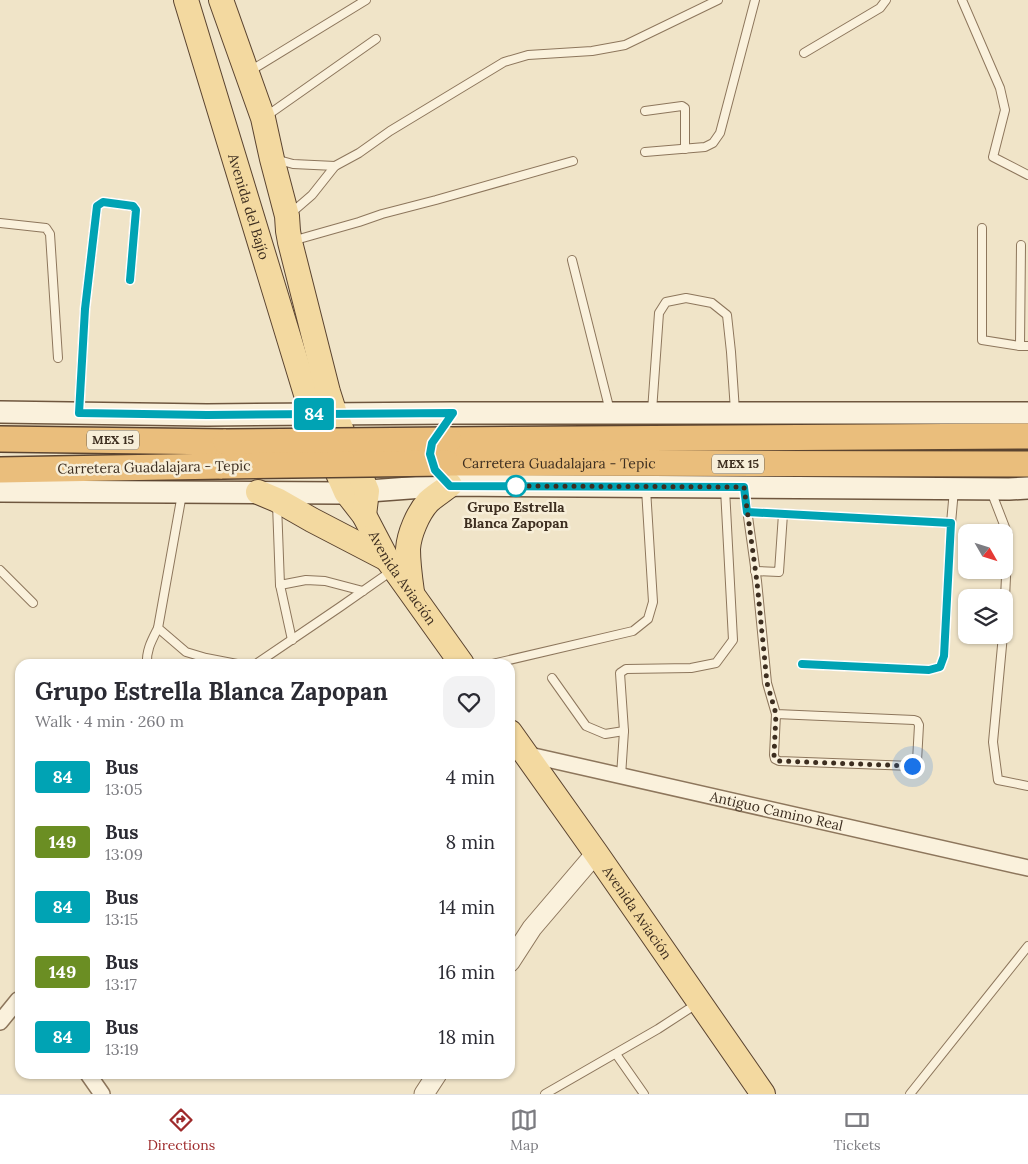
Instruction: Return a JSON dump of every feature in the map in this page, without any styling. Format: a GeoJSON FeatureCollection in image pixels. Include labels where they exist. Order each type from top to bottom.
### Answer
{"type":"FeatureCollection","features":[{"type":"Feature","properties":{"kind":"highway","name":"Carretera Guadalajara - Tepic"},"geometry":{"type":"LineString","coordinates":[[449,463],[1028,436]]}},
{"type":"Feature","properties":{"kind":"highway","name":"Carretera Guadalajara - Tepic"},"geometry":{"type":"LineString","coordinates":[[0,439],[224,454],[449,463],[1028,464]]}},
{"type":"Feature","properties":{"kind":"highway","name":"Carretera Guadalajara - Tepic"},"geometry":{"type":"LineString","coordinates":[[0,470],[224,454]]}},
{"type":"Feature","properties":{"kind":"main road","name":"Avenida del Bajío"},"geometry":{"type":"LineString","coordinates":[[186,0],[324,414]]}},
{"type":"Feature","properties":{"kind":"main road","name":"Avenida del Bajío"},"geometry":{"type":"LineString","coordinates":[[221,0],[263,118],[287,216],[290,242],[328,392],[324,414]]}},
{"type":"Feature","properties":{"kind":"main road"},"geometry":{"type":"LineString","coordinates":[[0,412],[207,415],[1028,413]]}},
{"type":"Feature","properties":{"kind":"main road"},"geometry":{"type":"LineString","coordinates":[[449,463],[435,470],[430,454],[432,443],[453,413]]}},
{"type":"Feature","properties":{"kind":"main road","name":"Avenida Aviación"},"geometry":{"type":"LineString","coordinates":[[324,414],[357,492],[364,515],[390,564],[458,659]]}},
{"type":"Feature","properties":{"kind":"main road"},"geometry":{"type":"LineString","coordinates":[[193,492],[227,483],[239,468],[241,458],[239,446],[235,438],[207,415]]}},
{"type":"Feature","properties":{"kind":"main road"},"geometry":{"type":"LineString","coordinates":[[412,594],[408,547],[412,531],[449,463]]}},
{"type":"Feature","properties":{"kind":"main road"},"geometry":{"type":"LineString","coordinates":[[0,491],[193,492],[267,496],[357,492],[449,463],[646,487],[1028,488]]}},
{"type":"Feature","properties":{"kind":"main road"},"geometry":{"type":"LineString","coordinates":[[267,496],[390,564]]}},
{"type":"Feature","properties":{"kind":"main road","name":"Avenida Aviación"},"geometry":{"type":"LineString","coordinates":[[515,739],[596,852],[763,1094]]}},
{"type":"Feature","properties":{"kind":"street","name":"Antiguo Camino Real"},"geometry":{"type":"LineString","coordinates":[[525,754],[1028,868]]}},
{"type":"Feature","properties":{"kind":"street"},"geometry":{"type":"LineString","coordinates":[[515,954],[532,928],[596,852]]}},
{"type":"Feature","properties":{"kind":"street"},"geometry":{"type":"LineString","coordinates":[[0,1022],[15,1004]]}},
{"type":"Feature","properties":{"kind":"street"},"geometry":{"type":"LineString","coordinates":[[92,1079],[102,1094]]}},
{"type":"Feature","properties":{"kind":"street"},"geometry":{"type":"LineString","coordinates":[[424,1094],[434,1079]]}},
{"type":"Feature","properties":{"kind":"lane"},"geometry":{"type":"LineString","coordinates":[[247,73],[366,0]]}},
{"type":"Feature","properties":{"kind":"lane"},"geometry":{"type":"LineString","coordinates":[[287,216],[312,195],[336,166],[504,62],[528,55],[592,51],[625,45],[718,0]]}},
{"type":"Feature","properties":{"kind":"lane"},"geometry":{"type":"LineString","coordinates":[[645,152],[705,148],[713,143],[720,133],[755,0]]}},
{"type":"Feature","properties":{"kind":"lane"},"geometry":{"type":"LineString","coordinates":[[804,53],[880,8],[886,0]]}},
{"type":"Feature","properties":{"kind":"lane"},"geometry":{"type":"LineString","coordinates":[[962,0],[1000,88],[1005,110],[994,157],[1028,175]]}},
{"type":"Feature","properties":{"kind":"lane"},"geometry":{"type":"LineString","coordinates":[[263,118],[376,39]]}},
{"type":"Feature","properties":{"kind":"lane"},"geometry":{"type":"LineString","coordinates":[[645,111],[682,106],[685,108],[686,149]]}},
{"type":"Feature","properties":{"kind":"lane"},"geometry":{"type":"LineString","coordinates":[[272,159],[293,164],[336,166]]}},
{"type":"Feature","properties":{"kind":"lane"},"geometry":{"type":"LineString","coordinates":[[290,242],[391,211],[573,161]]}},
{"type":"Feature","properties":{"kind":"lane"},"geometry":{"type":"LineString","coordinates":[[79,413],[85,309],[97,206],[103,202],[133,206],[136,210],[130,280]]}},
{"type":"Feature","properties":{"kind":"lane"},"geometry":{"type":"LineString","coordinates":[[0,223],[46,228],[50,234],[58,358]]}},
{"type":"Feature","properties":{"kind":"lane"},"geometry":{"type":"LineString","coordinates":[[982,228],[982,340],[1024,346],[1021,245]]}},
{"type":"Feature","properties":{"kind":"lane"},"geometry":{"type":"LineString","coordinates":[[572,260],[611,413]]}},
{"type":"Feature","properties":{"kind":"lane"},"geometry":{"type":"LineString","coordinates":[[652,413],[658,313],[666,302],[686,298],[712,303],[727,315],[735,413]]}},
{"type":"Feature","properties":{"kind":"lane"},"geometry":{"type":"LineString","coordinates":[[513,659],[633,631],[648,620],[653,602],[646,487]]}},
{"type":"Feature","properties":{"kind":"lane"},"geometry":{"type":"LineString","coordinates":[[734,487],[747,512],[767,683],[776,714],[775,759],[779,761],[912,766],[917,761],[919,725],[917,721],[776,714]]}},
{"type":"Feature","properties":{"kind":"lane"},"geometry":{"type":"LineString","coordinates":[[621,776],[624,731],[620,673],[626,668],[691,668],[716,663],[733,640],[734,487]]}},
{"type":"Feature","properties":{"kind":"lane"},"geometry":{"type":"LineString","coordinates":[[802,664],[929,670],[940,667],[944,656],[954,489]]}},
{"type":"Feature","properties":{"kind":"lane"},"geometry":{"type":"LineString","coordinates":[[990,489],[1008,535],[1005,589]]}},
{"type":"Feature","properties":{"kind":"lane"},"geometry":{"type":"LineString","coordinates":[[146,659],[149,646],[158,628],[193,492]]}},
{"type":"Feature","properties":{"kind":"lane"},"geometry":{"type":"LineString","coordinates":[[267,496],[280,586],[292,640]]}},
{"type":"Feature","properties":{"kind":"lane"},"geometry":{"type":"LineString","coordinates":[[747,512],[951,523]]}},
{"type":"Feature","properties":{"kind":"lane"},"geometry":{"type":"LineString","coordinates":[[755,571],[779,572],[783,514]]}},
{"type":"Feature","properties":{"kind":"lane"},"geometry":{"type":"LineString","coordinates":[[264,659],[363,591],[390,564]]}},
{"type":"Feature","properties":{"kind":"lane"},"geometry":{"type":"LineString","coordinates":[[0,570],[33,604]]}},
{"type":"Feature","properties":{"kind":"lane"},"geometry":{"type":"LineString","coordinates":[[280,586],[306,580],[325,580],[363,591]]}},
{"type":"Feature","properties":{"kind":"lane"},"geometry":{"type":"LineString","coordinates":[[158,628],[186,652],[211,659]]}},
{"type":"Feature","properties":{"kind":"lane"},"geometry":{"type":"LineString","coordinates":[[1002,644],[993,742],[998,780],[1028,786]]}},
{"type":"Feature","properties":{"kind":"lane"},"geometry":{"type":"LineString","coordinates":[[552,678],[586,726],[605,734],[624,731]]}},
{"type":"Feature","properties":{"kind":"lane"},"geometry":{"type":"LineString","coordinates":[[910,1094],[1028,946]]}},
{"type":"Feature","properties":{"kind":"lane"},"geometry":{"type":"LineString","coordinates":[[545,1094],[616,1054],[700,1002]]}},
{"type":"Feature","properties":{"kind":"lane"},"geometry":{"type":"LineString","coordinates":[[616,1054],[644,1094]]}},
{"type":"Feature","properties":{"kind":"bus line","name":"84"},"geometry":{"type":"LineString","coordinates":[[130,280],[136,210],[133,206],[103,202],[97,206],[85,309],[79,413],[207,415],[453,413],[432,443],[430,454],[435,470],[450,486],[744,487],[747,512],[951,523],[944,656],[940,667],[929,670],[802,664]]}},
{"type":"Feature","properties":{"kind":"place","name":"Grupo Estrella Blanca Zapopan"},"geometry":{"type":"Point","coordinates":[516,486]}},
{"type":"Feature","properties":{"kind":"route"},"geometry":{"type":"LineString","coordinates":[[516,486],[509,486],[744,487],[757,582],[767,683],[776,714],[775,759],[779,761],[912,766]]}}]}
